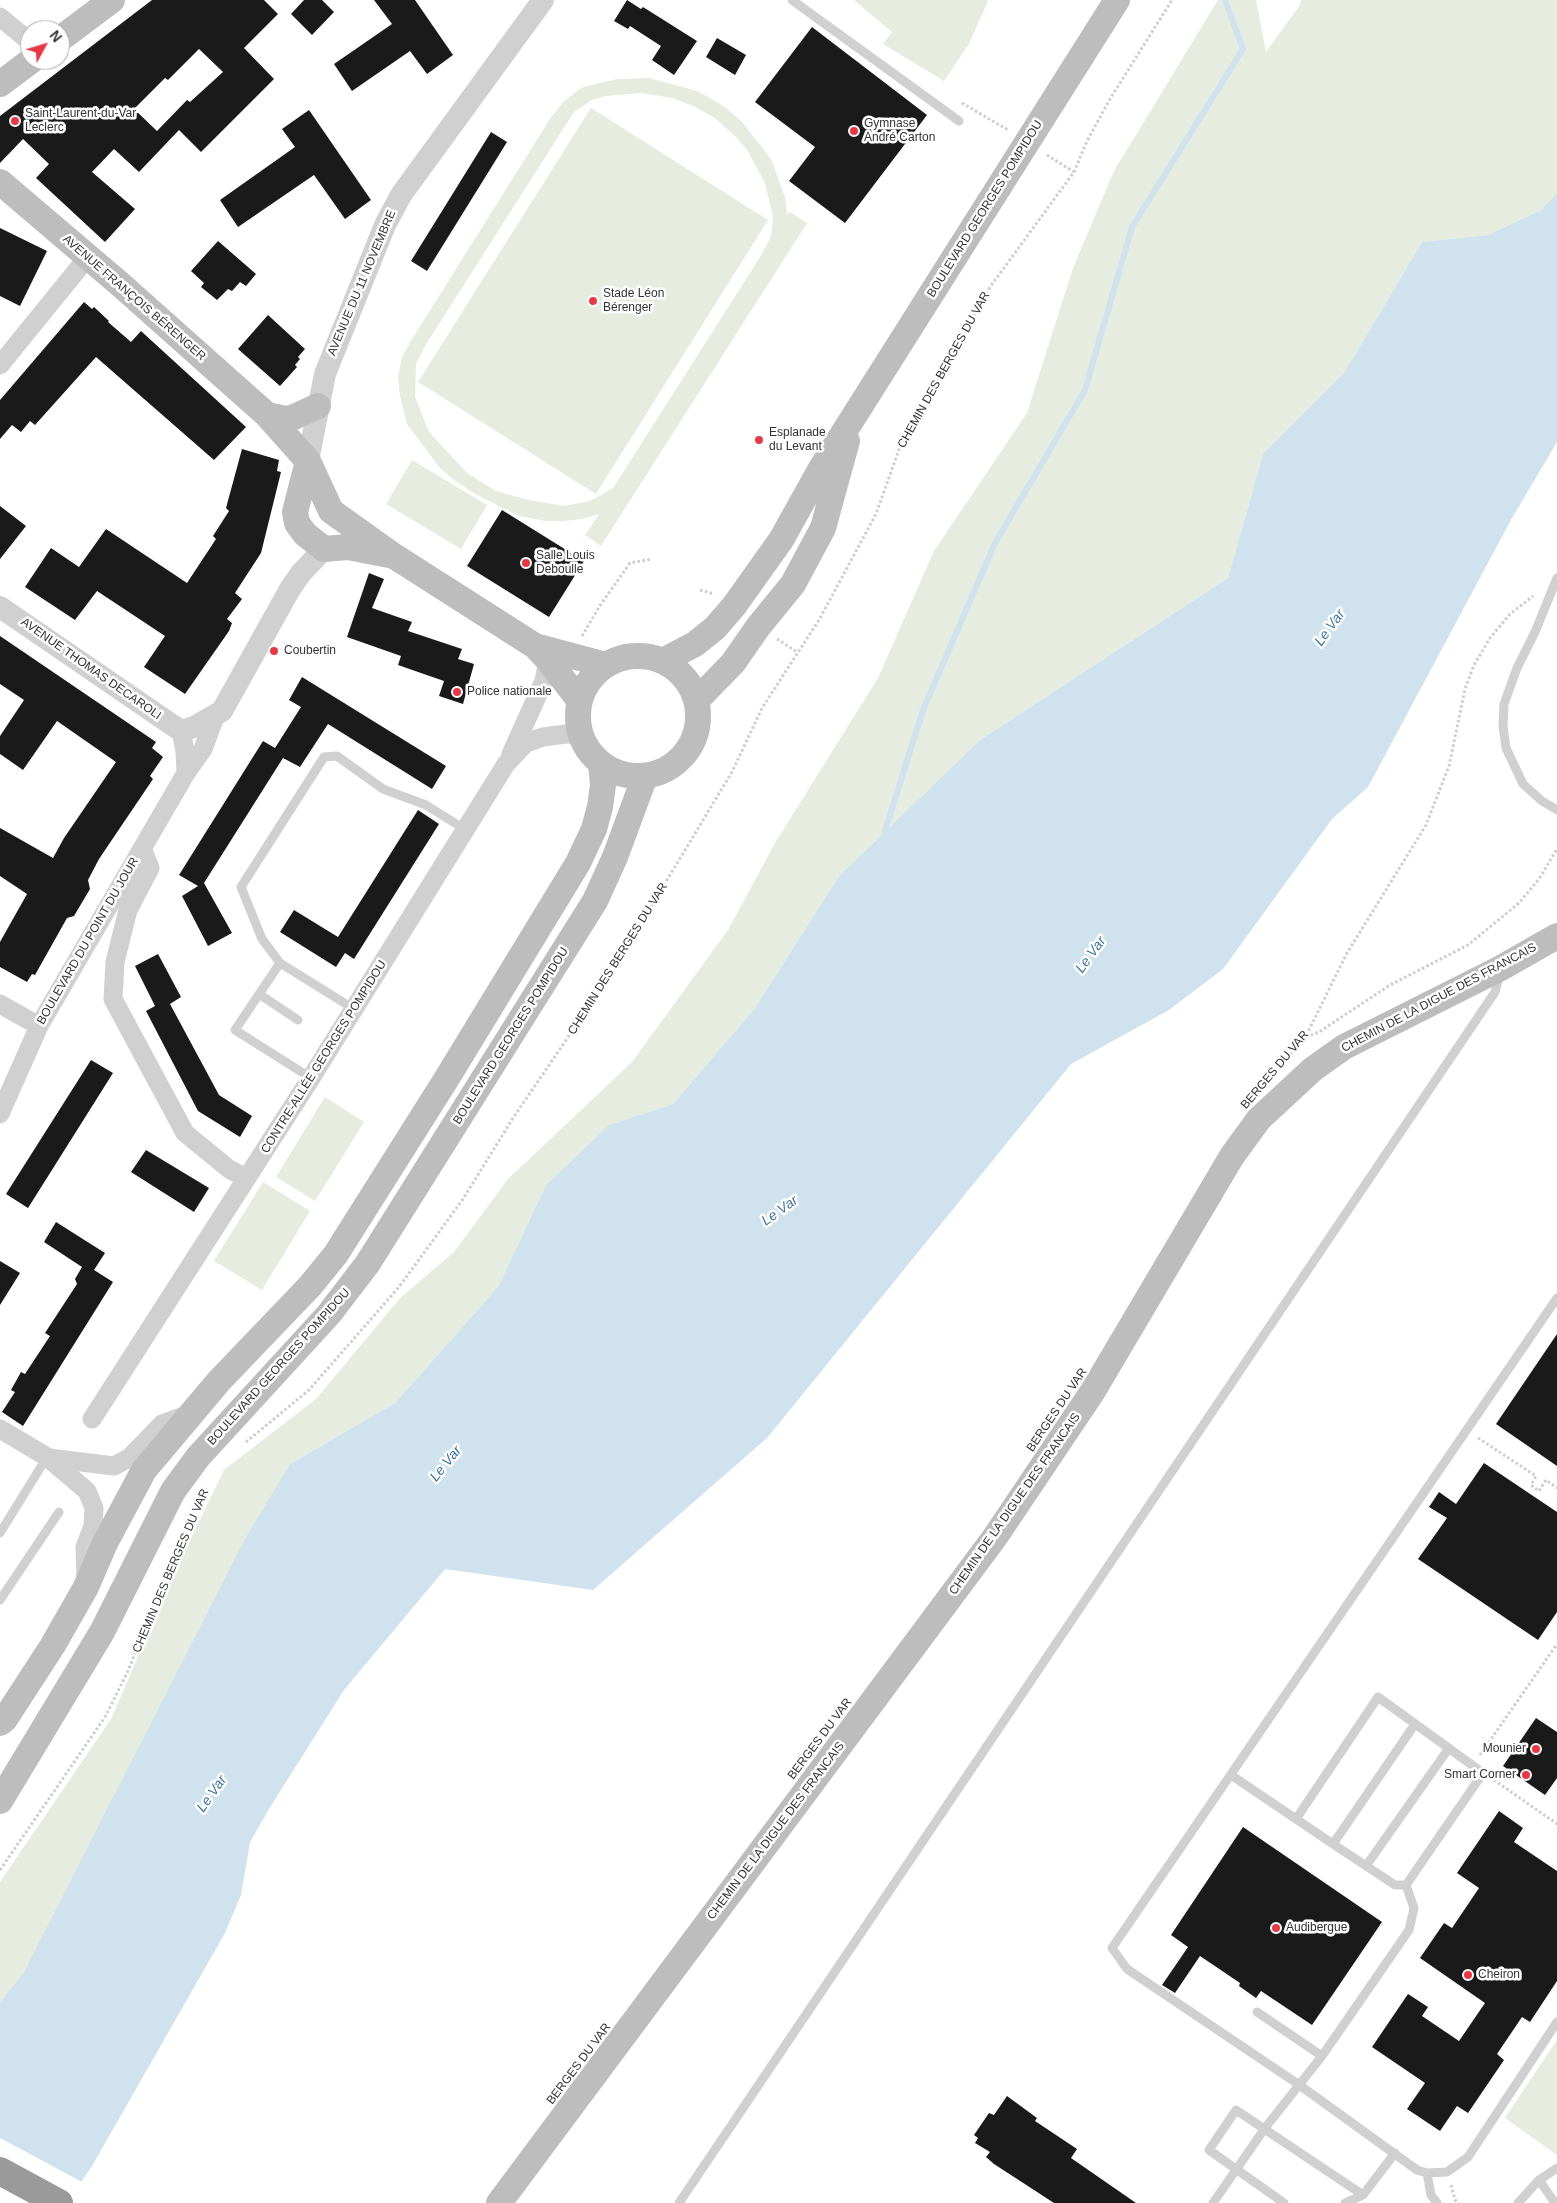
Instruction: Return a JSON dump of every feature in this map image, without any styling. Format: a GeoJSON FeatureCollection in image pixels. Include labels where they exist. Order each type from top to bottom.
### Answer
{"type":"FeatureCollection","features":[{"type":"Feature","properties":{"kind":"highway"},"geometry":{"type":"LineString","coordinates":[[0,2172],[59,2203]]}},
{"type":"Feature","properties":{"kind":"main road"},"geometry":{"type":"LineString","coordinates":[[70,32],[112,0]]}},
{"type":"Feature","properties":{"kind":"main road","name":"BOULEVARD GEORGES POMPIDOU"},"geometry":{"type":"LineString","coordinates":[[663,661],[695,644],[715,628],[734,606],[780,540],[820,470],[979,222],[1117,0]]}},
{"type":"Feature","properties":{"kind":"main road"},"geometry":{"type":"LineString","coordinates":[[0,84],[20,69]]}},
{"type":"Feature","properties":{"kind":"main road","name":"AVENUE FRANÇOIS BÉRENGER"},"geometry":{"type":"LineString","coordinates":[[0,182],[121,285],[268,415],[308,461],[331,510]]}},
{"type":"Feature","properties":{"kind":"main road"},"geometry":{"type":"LineString","coordinates":[[268,415],[286,419],[318,406]]}},
{"type":"Feature","properties":{"kind":"main road","name":"BOULEVARD GEORGES POMPIDOU"},"geometry":{"type":"LineString","coordinates":[[697,700],[733,663],[758,627],[793,584],[823,528],[853,418]]}},
{"type":"Feature","properties":{"kind":"main road"},"geometry":{"type":"LineString","coordinates":[[308,461],[295,512],[297,523],[305,534],[324,549],[348,547],[394,556]]}},
{"type":"Feature","properties":{"kind":"main road"},"geometry":{"type":"LineString","coordinates":[[296,517],[331,510],[394,556],[542,653],[580,701]]}},
{"type":"Feature","properties":{"kind":"main road"},"geometry":{"type":"LineString","coordinates":[[324,549],[331,510]]}},
{"type":"Feature","properties":{"kind":"main road"},"geometry":{"type":"LineString","coordinates":[[542,653],[606,665]]}},
{"type":"Feature","properties":{"kind":"main road"},"geometry":{"type":"LineString","coordinates":[[649,656],[663,661],[678,670],[690,684],[697,700],[699,717],[696,734],[689,750],[677,763],[662,772],[645,776],[630,776],[615,772],[601,764],[586,746],[581,736],[578,718],[580,701],[590,681],[606,665],[619,658],[649,656]]}},
{"type":"Feature","properties":{"kind":"main road"},"geometry":{"type":"LineString","coordinates":[[0,1723],[5,1719],[48,1653],[86,1587],[105,1543],[144,1470],[219,1380],[310,1286],[336,1254],[420,1120],[578,864],[594,829],[600,808],[603,785],[601,764]]}},
{"type":"Feature","properties":{"kind":"main road","name":"BOULEVARD GEORGES POMPIDOU"},"geometry":{"type":"LineString","coordinates":[[0,1801],[102,1632],[173,1491],[198,1457],[329,1314],[373,1255],[595,901],[615,857],[645,776]]}},
{"type":"Feature","properties":{"kind":"main road","name":"CHEMIN DE LA DIGUE DES FRANCAIS"},"geometry":{"type":"LineString","coordinates":[[499,2203],[995,1537],[1093,1390],[1232,1156],[1258,1119],[1313,1069],[1344,1047],[1501,968],[1557,936]]}},
{"type":"Feature","properties":{"kind":"street","name":"AVENUE DU 11 NOVEMBRE"},"geometry":{"type":"LineString","coordinates":[[308,461],[325,374],[385,225],[401,195],[542,0]]}},
{"type":"Feature","properties":{"kind":"street"},"geometry":{"type":"LineString","coordinates":[[0,17],[20,34]]}},
{"type":"Feature","properties":{"kind":"street"},"geometry":{"type":"LineString","coordinates":[[0,365],[87,258]]}},
{"type":"Feature","properties":{"kind":"street","name":"BOULEVARD DU POINT DU JOUR"},"geometry":{"type":"LineString","coordinates":[[0,1114],[39,1026],[186,773],[202,749],[215,717],[222,711],[290,589],[301,573],[324,549]]}},
{"type":"Feature","properties":{"kind":"street","name":"AVENUE THOMAS DECAROLI"},"geometry":{"type":"LineString","coordinates":[[0,607],[181,731]]}},
{"type":"Feature","properties":{"kind":"street"},"geometry":{"type":"LineString","coordinates":[[506,764],[544,681],[542,653]]}},
{"type":"Feature","properties":{"kind":"street"},"geometry":{"type":"LineString","coordinates":[[186,773],[185,751],[181,731],[215,717]]}},
{"type":"Feature","properties":{"kind":"street","name":"CONTRE-ALLÉE GEORGES POMPIDOU"},"geometry":{"type":"LineString","coordinates":[[92,1419],[311,1078],[506,764],[526,743],[543,737],[566,734],[581,736]]}},
{"type":"Feature","properties":{"kind":"street"},"geometry":{"type":"LineString","coordinates":[[142,848],[150,868],[128,910],[115,962],[113,999],[185,1133],[229,1169],[246,1178]]}},
{"type":"Feature","properties":{"kind":"street"},"geometry":{"type":"LineString","coordinates":[[0,1004],[39,1026]]}},
{"type":"Feature","properties":{"kind":"street"},"geometry":{"type":"LineString","coordinates":[[47,1457],[114,1466],[129,1458],[162,1424],[191,1414]]}},
{"type":"Feature","properties":{"kind":"street"},"geometry":{"type":"LineString","coordinates":[[0,1429],[47,1457],[87,1491],[94,1508],[93,1526],[85,1547],[86,1587]]}},
{"type":"Feature","properties":{"kind":"lane"},"geometry":{"type":"LineString","coordinates":[[792,0],[959,122]]}},
{"type":"Feature","properties":{"kind":"lane"},"geometry":{"type":"LineString","coordinates":[[1557,578],[1536,632],[1517,668],[1504,704],[1503,726],[1506,748],[1523,784],[1542,801],[1557,810]]}},
{"type":"Feature","properties":{"kind":"lane"},"geometry":{"type":"LineString","coordinates":[[354,1009],[280,963],[262,939],[241,887],[324,757],[337,756],[384,789],[426,805],[466,830]]}},
{"type":"Feature","properties":{"kind":"lane"},"geometry":{"type":"LineString","coordinates":[[280,963],[235,1030],[311,1078]]}},
{"type":"Feature","properties":{"kind":"lane"},"geometry":{"type":"LineString","coordinates":[[679,2203],[1495,992],[1501,968]]}},
{"type":"Feature","properties":{"kind":"lane"},"geometry":{"type":"LineString","coordinates":[[259,994],[298,1020]]}},
{"type":"Feature","properties":{"kind":"lane"},"geometry":{"type":"LineString","coordinates":[[1557,1298],[1112,1948],[1127,1969],[1298,2084],[1417,2170],[1427,2174],[1447,2172],[1468,2157],[1557,2022]]}},
{"type":"Feature","properties":{"kind":"lane"},"geometry":{"type":"LineString","coordinates":[[0,1533],[47,1457]]}},
{"type":"Feature","properties":{"kind":"lane"},"geometry":{"type":"LineString","coordinates":[[0,1600],[59,1512]]}},
{"type":"Feature","properties":{"kind":"lane"},"geometry":{"type":"LineString","coordinates":[[1296,1819],[1378,1697],[1483,1772],[1406,1886]]}},
{"type":"Feature","properties":{"kind":"lane"},"geometry":{"type":"LineString","coordinates":[[1333,1844],[1415,1724]]}},
{"type":"Feature","properties":{"kind":"lane"},"geometry":{"type":"LineString","coordinates":[[1366,1866],[1449,1748]]}},
{"type":"Feature","properties":{"kind":"lane"},"geometry":{"type":"LineString","coordinates":[[1231,1775],[1395,1885],[1406,1886]]}},
{"type":"Feature","properties":{"kind":"lane"},"geometry":{"type":"LineString","coordinates":[[1213,2203],[1265,2128],[1322,2056],[1409,1930],[1414,1908],[1406,1886]]}},
{"type":"Feature","properties":{"kind":"lane"},"geometry":{"type":"LineString","coordinates":[[1257,2012],[1322,2056]]}},
{"type":"Feature","properties":{"kind":"lane"},"geometry":{"type":"LineString","coordinates":[[1284,2203],[1209,2150],[1236,2110],[1363,2195]]}},
{"type":"Feature","properties":{"kind":"lane"},"geometry":{"type":"LineString","coordinates":[[1345,2203],[1363,2195],[1395,2153]]}},
{"type":"Feature","properties":{"kind":"lane"},"geometry":{"type":"LineString","coordinates":[[1518,2203],[1539,2180],[1557,2168]]}},
{"type":"Feature","properties":{"kind":"lane"},"geometry":{"type":"LineString","coordinates":[[1427,2174],[1431,2195],[1437,2203]]}},
{"type":"Feature","properties":{"kind":"lane"},"geometry":{"type":"LineString","coordinates":[[1539,2180],[1555,2203]]}},
{"type":"Feature","properties":{"kind":"path","name":"CHEMIN DES BERGES DU VAR"},"geometry":{"type":"LineString","coordinates":[[244,1444],[310,1390],[399,1287],[463,1199],[513,1118],[605,983],[732,772],[762,708],[819,620],[876,514],[901,444],[990,287],[1074,172],[1087,141],[1110,99],[1172,0]]}},
{"type":"Feature","properties":{"kind":"path"},"geometry":{"type":"LineString","coordinates":[[938,106],[947,93],[1074,172]]}},
{"type":"Feature","properties":{"kind":"path"},"geometry":{"type":"LineString","coordinates":[[578,643],[601,604],[630,564],[652,559]]}},
{"type":"Feature","properties":{"kind":"path","name":"BERGES DU VAR"},"geometry":{"type":"LineString","coordinates":[[1279,1067],[1305,1038],[1347,952],[1426,825],[1449,766],[1464,689],[1474,665],[1490,638],[1510,614],[1557,578]]}},
{"type":"Feature","properties":{"kind":"path"},"geometry":{"type":"LineString","coordinates":[[1305,1038],[1319,1032],[1390,985],[1468,944],[1519,903],[1539,879],[1557,848]]}},
{"type":"Feature","properties":{"kind":"path"},"geometry":{"type":"LineString","coordinates":[[1467,1430],[1536,1476],[1531,1486],[1539,1491],[1546,1480],[1557,1488]]}},
{"type":"Feature","properties":{"kind":"path","name":"CHEMIN DES BERGES DU VAR"},"geometry":{"type":"LineString","coordinates":[[0,1870],[105,1717],[128,1671],[169,1569],[209,1483]]}},
{"type":"Feature","properties":{"kind":"path"},"geometry":{"type":"LineString","coordinates":[[1473,1765],[1557,1644]]}},
{"type":"Feature","properties":{"kind":"path"},"geometry":{"type":"LineString","coordinates":[[1483,1772],[1557,1824]]}},
{"type":"Feature","properties":{"kind":"path"},"geometry":{"type":"LineString","coordinates":[[1447,2172],[1454,2200],[1459,2203]]}},
{"type":"Feature","properties":{"kind":"shaded area"},"geometry":{"type":"Polygon","coordinates":[[[854,0],[988,1],[969,44],[944,81],[883,44],[892,32],[854,0]]]}},
{"type":"Feature","properties":{"kind":"shaded area"},"geometry":{"type":"Polygon","coordinates":[[[1218,0],[1256,0],[1266,52],[1300,5],[1301,0],[1557,0],[1557,193],[1541,210],[1488,235],[1422,242],[1344,373],[1263,454],[1228,578],[980,740],[839,876],[755,1008],[673,1104],[609,1125],[546,1185],[498,1287],[395,1403],[290,1464],[24,1972],[0,2002],[0,1882],[111,1719],[174,1573],[224,1470],[316,1399],[400,1298],[454,1252],[508,1179],[632,1062],[728,930],[775,843],[878,678],[934,551],[1027,413],[1073,268],[1114,171],[1218,0]]]}},
{"type":"Feature","properties":{"kind":"shaded area"},"geometry":{"type":"Polygon","coordinates":[[[649,78],[697,91],[725,107],[742,122],[771,159],[785,197],[787,214],[790,212],[807,223],[601,546],[585,535],[599,514],[582,519],[564,521],[546,521],[519,516],[475,494],[454,480],[440,468],[407,424],[400,396],[398,377],[402,357],[412,339],[550,119],[563,102],[581,88],[618,79],[649,78]],[[641,93],[606,96],[592,100],[574,112],[425,346],[416,364],[415,397],[429,432],[467,473],[496,491],[529,500],[564,506],[590,501],[613,488],[762,254],[771,236],[773,216],[765,183],[747,150],[715,118],[693,106],[672,98],[641,93]]]}},
{"type":"Feature","properties":{"kind":"shaded area","name":"Stade Léon Bérenger"},"geometry":{"type":"Polygon","coordinates":[[[591,108],[768,220],[596,494],[418,382],[591,108]]]}},
{"type":"Feature","properties":{"kind":"shaded area"},"geometry":{"type":"Polygon","coordinates":[[[412,460],[487,505],[461,549],[386,504],[412,460]]]}},
{"type":"Feature","properties":{"kind":"shaded area"},"geometry":{"type":"Polygon","coordinates":[[[325,1097],[364,1122],[315,1201],[276,1177],[325,1097]]]}},
{"type":"Feature","properties":{"kind":"shaded area"},"geometry":{"type":"Polygon","coordinates":[[[263,1182],[310,1211],[262,1290],[214,1261],[263,1182]]]}},
{"type":"Feature","properties":{"kind":"shaded area"},"geometry":{"type":"Polygon","coordinates":[[[1557,2040],[1557,2155],[1505,2118],[1557,2040]]]}},
{"type":"Feature","properties":{"kind":"water","name":"Le Var"},"geometry":{"type":"Polygon","coordinates":[[[1557,193],[1557,442],[1512,518],[1368,787],[1332,819],[1223,969],[1169,1010],[1071,1064],[767,1438],[593,1590],[445,1569],[344,1690],[269,1809],[250,1842],[241,1895],[225,1933],[92,2166],[67,2203],[0,2203],[0,2002],[24,1972],[245,1539],[290,1464],[395,1403],[498,1287],[546,1185],[609,1125],[673,1104],[755,1008],[839,876],[980,740],[1228,578],[1263,454],[1344,373],[1422,242],[1488,235],[1541,210],[1557,193]]]}},
{"type":"Feature","properties":{"kind":"pier"},"geometry":{"type":"Polygon","coordinates":[[[0,2138],[84,2183],[70,2203],[0,2203],[0,2138]]]}},
{"type":"Feature","properties":{"kind":"building"},"geometry":{"type":"Polygon","coordinates":[[[152,0],[264,0],[278,14],[244,48],[274,79],[201,152],[179,130],[139,172],[114,149],[92,172],[135,209],[105,242],[36,178],[49,164],[23,139],[0,163],[0,116],[60,70],[70,70],[70,63],[152,0]],[[199,49],[168,80],[165,78],[134,109],[157,131],[187,100],[190,102],[223,72],[199,49]]]}},
{"type":"Feature","properties":{"kind":"building"},"geometry":{"type":"Polygon","coordinates":[[[304,0],[322,0],[334,12],[312,35],[291,14],[304,0]]]}},
{"type":"Feature","properties":{"kind":"building"},"geometry":{"type":"Polygon","coordinates":[[[374,0],[415,0],[453,55],[427,74],[410,51],[352,91],[334,64],[392,24],[374,0]]]}},
{"type":"Feature","properties":{"kind":"building"},"geometry":{"type":"Polygon","coordinates":[[[627,0],[641,9],[643,7],[697,41],[674,75],[652,60],[661,46],[630,26],[628,29],[614,21],[627,0]]]}},
{"type":"Feature","properties":{"kind":"building","name":"Gymnase André Carton"},"geometry":{"type":"Polygon","coordinates":[[[812,27],[927,115],[845,223],[789,181],[815,147],[755,102],[812,27]]]}},
{"type":"Feature","properties":{"kind":"building"},"geometry":{"type":"Polygon","coordinates":[[[717,38],[746,55],[735,75],[706,57],[717,38]]]}},
{"type":"Feature","properties":{"kind":"building"},"geometry":{"type":"Polygon","coordinates":[[[309,110],[371,200],[345,219],[314,175],[238,227],[220,200],[295,147],[282,129],[309,110]]]}},
{"type":"Feature","properties":{"kind":"building"},"geometry":{"type":"Polygon","coordinates":[[[491,132],[507,142],[427,271],[411,261],[491,132]]]}},
{"type":"Feature","properties":{"kind":"building"},"geometry":{"type":"Polygon","coordinates":[[[0,228],[47,251],[20,306],[0,296],[0,228]]]}},
{"type":"Feature","properties":{"kind":"building"},"geometry":{"type":"Polygon","coordinates":[[[218,241],[256,274],[246,286],[240,282],[232,291],[228,289],[217,300],[201,287],[204,283],[191,271],[218,241]]]}},
{"type":"Feature","properties":{"kind":"building"},"geometry":{"type":"Polygon","coordinates":[[[84,302],[92,309],[94,307],[131,342],[141,331],[246,427],[214,460],[96,357],[35,425],[30,421],[21,432],[12,425],[0,439],[0,400],[84,302]]]}},
{"type":"Feature","properties":{"kind":"building"},"geometry":{"type":"Polygon","coordinates":[[[268,315],[305,349],[298,357],[300,359],[295,365],[297,367],[280,386],[238,349],[268,315]]]}},
{"type":"Feature","properties":{"kind":"building"},"geometry":{"type":"Polygon","coordinates":[[[242,449],[279,460],[277,471],[281,472],[261,553],[235,593],[242,599],[227,619],[232,623],[229,631],[185,694],[144,667],[165,636],[97,591],[75,620],[25,587],[51,548],[79,567],[106,529],[187,583],[216,539],[213,536],[229,511],[226,508],[242,449]]]}},
{"type":"Feature","properties":{"kind":"building"},"geometry":{"type":"Polygon","coordinates":[[[0,506],[26,526],[0,559],[0,506]]]}},
{"type":"Feature","properties":{"kind":"building","name":"Salle Louis Deboulle"},"geometry":{"type":"Polygon","coordinates":[[[502,510],[584,561],[549,617],[467,566],[502,510]]]}},
{"type":"Feature","properties":{"kind":"building"},"geometry":{"type":"Polygon","coordinates":[[[369,573],[384,579],[372,608],[412,622],[408,631],[462,649],[458,659],[474,664],[463,704],[439,696],[444,681],[398,665],[401,656],[347,637],[369,573]]]}},
{"type":"Feature","properties":{"kind":"building"},"geometry":{"type":"Polygon","coordinates":[[[0,636],[156,742],[152,748],[163,757],[150,776],[153,779],[99,859],[88,880],[90,889],[74,916],[67,918],[35,975],[32,974],[27,982],[0,967],[0,942],[27,894],[0,876],[0,828],[53,858],[64,838],[116,762],[57,721],[23,770],[0,754],[0,736],[24,700],[0,684],[0,636]]]}},
{"type":"Feature","properties":{"kind":"building"},"geometry":{"type":"Polygon","coordinates":[[[302,677],[446,766],[432,789],[328,724],[300,767],[283,758],[204,883],[232,933],[208,946],[182,896],[198,886],[179,875],[263,741],[275,748],[301,707],[289,700],[302,677]]]}},
{"type":"Feature","properties":{"kind":"building"},"geometry":{"type":"Polygon","coordinates":[[[418,810],[439,824],[354,959],[345,953],[336,967],[280,932],[294,910],[338,937],[418,810]]]}},
{"type":"Feature","properties":{"kind":"building"},"geometry":{"type":"Polygon","coordinates":[[[158,954],[181,997],[170,1004],[219,1095],[252,1116],[240,1137],[198,1111],[146,1011],[155,1006],[135,966],[158,954]]]}},
{"type":"Feature","properties":{"kind":"building"},"geometry":{"type":"Polygon","coordinates":[[[91,1060],[113,1073],[28,1208],[6,1194],[91,1060]]]}},
{"type":"Feature","properties":{"kind":"building"},"geometry":{"type":"Polygon","coordinates":[[[146,1150],[209,1188],[194,1212],[131,1172],[146,1150]]]}},
{"type":"Feature","properties":{"kind":"building"},"geometry":{"type":"Polygon","coordinates":[[[56,1222],[105,1253],[94,1270],[113,1282],[23,1426],[2,1412],[15,1392],[11,1390],[21,1372],[25,1374],[50,1336],[45,1333],[77,1284],[75,1279],[82,1267],[44,1242],[56,1222]]]}},
{"type":"Feature","properties":{"kind":"building"},"geometry":{"type":"Polygon","coordinates":[[[0,1261],[20,1273],[0,1305],[0,1261]]]}},
{"type":"Feature","properties":{"kind":"building"},"geometry":{"type":"Polygon","coordinates":[[[1557,1334],[1557,1466],[1496,1424],[1557,1334]]]}},
{"type":"Feature","properties":{"kind":"building"},"geometry":{"type":"Polygon","coordinates":[[[1484,1463],[1557,1512],[1557,1612],[1538,1640],[1418,1559],[1447,1518],[1429,1507],[1439,1492],[1456,1504],[1484,1463]]]}},
{"type":"Feature","properties":{"kind":"building","name":"Mounier"},"geometry":{"type":"Polygon","coordinates":[[[1536,1718],[1557,1732],[1557,1778],[1545,1795],[1503,1766],[1536,1718]]]}},
{"type":"Feature","properties":{"kind":"building","name":"Cheiron"},"geometry":{"type":"Polygon","coordinates":[[[1499,1811],[1523,1828],[1514,1842],[1557,1871],[1557,1981],[1530,2022],[1522,2017],[1497,2054],[1504,2060],[1468,2113],[1457,2106],[1440,2131],[1407,2109],[1425,2083],[1372,2047],[1408,1994],[1428,2007],[1422,2016],[1459,2041],[1485,2003],[1420,1958],[1444,1923],[1452,1928],[1479,1888],[1457,1873],[1499,1811]]]}},
{"type":"Feature","properties":{"kind":"building","name":"Audibergue"},"geometry":{"type":"Polygon","coordinates":[[[1243,1827],[1382,1922],[1312,2025],[1261,1991],[1256,1998],[1239,1986],[1240,1983],[1200,1956],[1175,1993],[1162,1985],[1188,1947],[1171,1935],[1243,1827]]]}},
{"type":"Feature","properties":{"kind":"building"},"geometry":{"type":"Polygon","coordinates":[[[1007,2096],[1037,2118],[1035,2121],[1077,2149],[1071,2158],[1136,2203],[1054,2203],[994,2164],[986,2157],[990,2152],[975,2143],[978,2138],[974,2135],[989,2113],[994,2115],[1007,2096]]]}},
{"type":"Feature","properties":{"kind":"waterway"},"geometry":{"type":"LineString","coordinates":[[886,839],[885,831],[923,710],[995,543],[1085,390],[1132,227],[1243,49],[1225,0]]}},
{"type":"Feature","properties":{"kind":"place","name":"Saint-Laurent-du-Var Leclerc"},"geometry":{"type":"Point","coordinates":[15,121]}},
{"type":"Feature","properties":{"kind":"place","name":"Gymnase André Carton"},"geometry":{"type":"Point","coordinates":[854,131]}},
{"type":"Feature","properties":{"kind":"place","name":"Stade Léon Bérenger"},"geometry":{"type":"Point","coordinates":[593,301]}},
{"type":"Feature","properties":{"kind":"place","name":"Esplanade du Levant"},"geometry":{"type":"Point","coordinates":[759,440]}},
{"type":"Feature","properties":{"kind":"place","name":"Salle Louis Deboulle"},"geometry":{"type":"Point","coordinates":[526,563]}},
{"type":"Feature","properties":{"kind":"place","name":"Coubertin"},"geometry":{"type":"Point","coordinates":[274,651]}},
{"type":"Feature","properties":{"kind":"place","name":"Police nationale"},"geometry":{"type":"Point","coordinates":[457,692]}},
{"type":"Feature","properties":{"kind":"place","name":"Mounier"},"geometry":{"type":"Point","coordinates":[1536,1749]}},
{"type":"Feature","properties":{"kind":"place","name":"Smart Corner"},"geometry":{"type":"Point","coordinates":[1526,1775]}},
{"type":"Feature","properties":{"kind":"place","name":"Audibergue"},"geometry":{"type":"Point","coordinates":[1276,1928]}},
{"type":"Feature","properties":{"kind":"place","name":"Cheiron"},"geometry":{"type":"Point","coordinates":[1468,1975]}}]}
